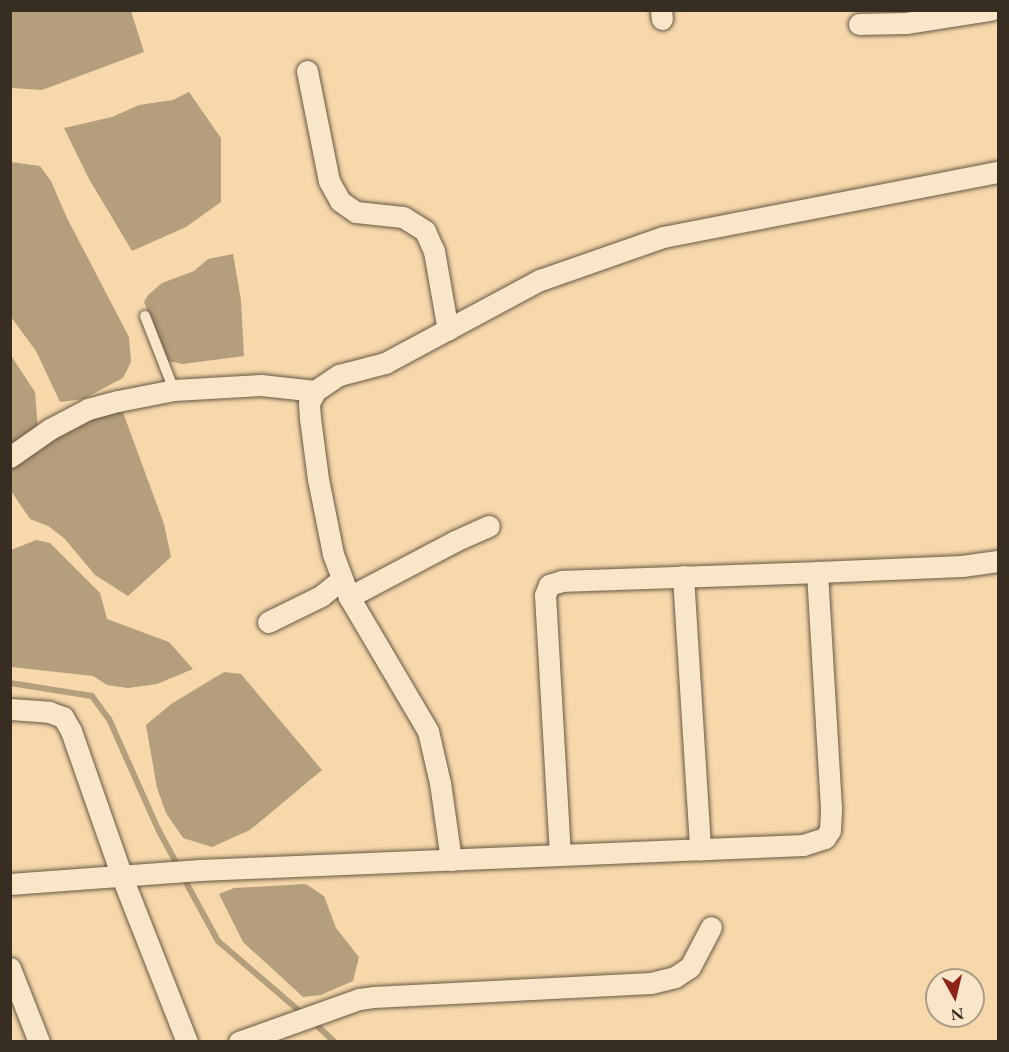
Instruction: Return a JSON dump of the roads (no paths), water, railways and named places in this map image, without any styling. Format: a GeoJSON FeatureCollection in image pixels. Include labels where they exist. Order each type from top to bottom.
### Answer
{"type":"FeatureCollection","features":[{"type":"Feature","properties":{"kind":"street"},"geometry":{"type":"LineString","coordinates":[[859,24],[906,23],[990,10]]}},
{"type":"Feature","properties":{"kind":"street"},"geometry":{"type":"LineString","coordinates":[[308,71],[328,181],[340,201],[356,212],[403,217],[425,231],[434,251],[448,330]]}},
{"type":"Feature","properties":{"kind":"street"},"geometry":{"type":"LineString","coordinates":[[451,860],[438,772],[428,731],[345,588],[318,479],[309,403],[315,390],[339,375],[385,363],[540,280],[663,237],[999,172]]}},
{"type":"Feature","properties":{"kind":"street"},"geometry":{"type":"LineString","coordinates":[[10,457],[51,429],[88,410],[118,401],[174,390],[261,385],[315,390]]}},
{"type":"Feature","properties":{"kind":"street"},"geometry":{"type":"LineString","coordinates":[[268,622],[489,526]]}},
{"type":"Feature","properties":{"kind":"street"},"geometry":{"type":"LineString","coordinates":[[560,855],[545,596],[549,585],[562,580],[962,566],[999,561]]}},
{"type":"Feature","properties":{"kind":"street"},"geometry":{"type":"LineString","coordinates":[[10,884],[199,870],[803,845],[825,838],[830,830],[817,572]]}},
{"type":"Feature","properties":{"kind":"street"},"geometry":{"type":"LineString","coordinates":[[684,576],[700,849]]}},
{"type":"Feature","properties":{"kind":"street"},"geometry":{"type":"LineString","coordinates":[[10,710],[49,712],[63,717],[71,731],[122,877],[187,1041]]}},
{"type":"Feature","properties":{"kind":"street"},"geometry":{"type":"LineString","coordinates":[[239,1041],[373,997],[651,983],[675,977],[690,967],[711,927]]}},
{"type":"Feature","properties":{"kind":"street"},"geometry":{"type":"LineString","coordinates":[[10,968],[39,1041]]}},
{"type":"Feature","properties":{"kind":"lane"},"geometry":{"type":"LineString","coordinates":[[145,316],[174,390]]}},
{"type":"Feature","properties":{"kind":"waterway"},"geometry":{"type":"LineString","coordinates":[[10,683],[92,696],[109,719],[158,829],[179,868]]}},
{"type":"Feature","properties":{"kind":"waterway"},"geometry":{"type":"LineString","coordinates":[[183,877],[218,941],[303,1014]]}},
{"type":"Feature","properties":{"kind":"waterway"},"geometry":{"type":"LineString","coordinates":[[311,1020],[335,1042]]}}]}
